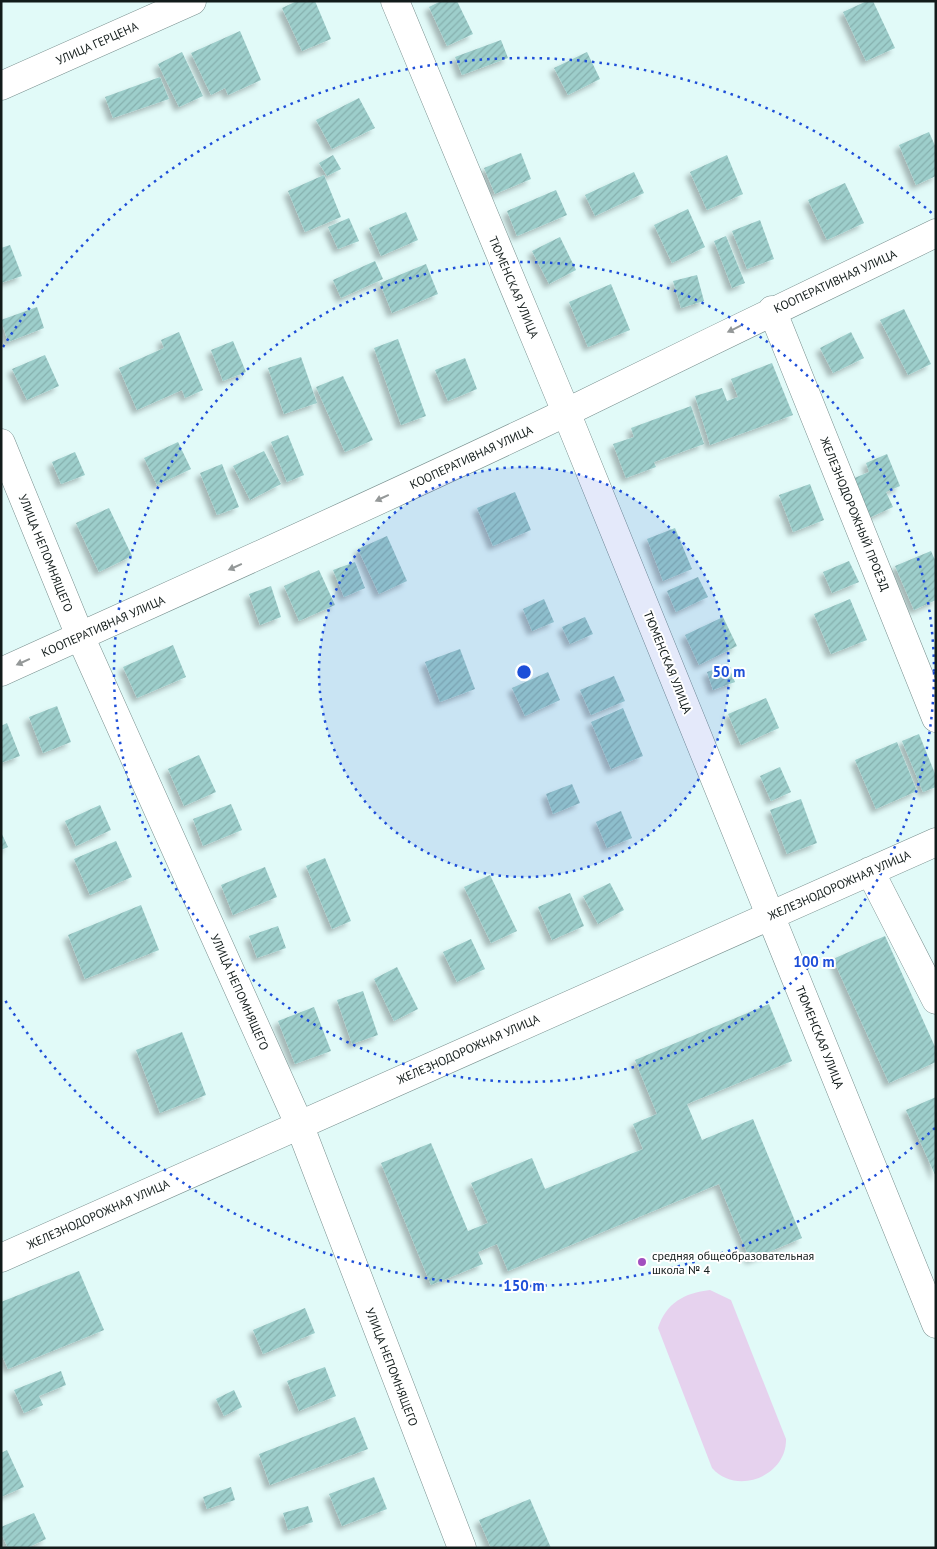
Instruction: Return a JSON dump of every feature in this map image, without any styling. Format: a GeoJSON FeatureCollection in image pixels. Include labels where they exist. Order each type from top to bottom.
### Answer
{"type":"FeatureCollection","features":[{"type":"Feature","properties":{"kind":"street","name":"УЛИЦА ГЕРЦЕНА"},"geometry":{"type":"LineString","coordinates":[[1,86],[192,1]]}},
{"type":"Feature","properties":{"kind":"street","name":"ТЮМЕНСКАЯ УЛИЦА"},"geometry":{"type":"LineString","coordinates":[[394,1],[566,412],[936,1324]]}},
{"type":"Feature","properties":{"kind":"street","name":"КООПЕРАТИВНАЯ УЛИЦА"},"geometry":{"type":"LineString","coordinates":[[1,672],[281,546],[566,412],[772,310],[936,233]]}},
{"type":"Feature","properties":{"kind":"street","name":"ЖЕЛЕЗНОДОРОЖНЫЙ ПРОЕЗД"},"geometry":{"type":"LineString","coordinates":[[772,310],[936,718]]}},
{"type":"Feature","properties":{"kind":"street","name":"УЛИЦА НЕПОМНЯЩЕГО"},"geometry":{"type":"LineString","coordinates":[[1,443],[80,636],[299,1124],[462,1548]]}},
{"type":"Feature","properties":{"kind":"street","name":"ЖЕЛЕЗНОДОРОЖНАЯ УЛИЦА"},"geometry":{"type":"LineString","coordinates":[[1,1258],[936,842]]}},
{"type":"Feature","properties":{"kind":"street"},"geometry":{"type":"LineString","coordinates":[[870,871],[936,1000]]}},
{"type":"Feature","properties":{"kind":"shaded area"},"geometry":{"type":"Polygon","coordinates":[[[710,1290],[731,1300],[786,1439],[784,1452],[770,1472],[759,1478],[747,1481],[734,1480],[722,1476],[712,1468],[658,1328],[661,1319],[677,1301],[701,1291],[710,1290]]]}},
{"type":"Feature","properties":{"kind":"building"},"geometry":{"type":"Polygon","coordinates":[[[297,1],[315,1],[331,39],[302,51],[282,8],[297,1]]]}},
{"type":"Feature","properties":{"kind":"building"},"geometry":{"type":"Polygon","coordinates":[[[441,1],[457,1],[473,34],[447,46],[429,7],[441,1]]]}},
{"type":"Feature","properties":{"kind":"building"},"geometry":{"type":"Polygon","coordinates":[[[867,1],[873,1],[895,48],[866,61],[843,12],[867,1]]]}},
{"type":"Feature","properties":{"kind":"building"},"geometry":{"type":"Polygon","coordinates":[[[240,31],[261,80],[228,95],[225,88],[211,95],[191,53],[240,31]]]}},
{"type":"Feature","properties":{"kind":"building"},"geometry":{"type":"Polygon","coordinates":[[[501,40],[508,58],[462,75],[455,57],[501,40]]]}},
{"type":"Feature","properties":{"kind":"building"},"geometry":{"type":"Polygon","coordinates":[[[182,52],[203,96],[179,107],[158,64],[182,52]]]}},
{"type":"Feature","properties":{"kind":"building"},"geometry":{"type":"Polygon","coordinates":[[[587,52],[600,79],[568,95],[554,68],[587,52]]]}},
{"type":"Feature","properties":{"kind":"building"},"geometry":{"type":"Polygon","coordinates":[[[160,77],[169,99],[113,118],[105,97],[160,77]]]}},
{"type":"Feature","properties":{"kind":"building"},"geometry":{"type":"Polygon","coordinates":[[[359,98],[375,128],[332,149],[316,120],[359,98]]]}},
{"type":"Feature","properties":{"kind":"building"},"geometry":{"type":"Polygon","coordinates":[[[929,132],[936,148],[936,176],[916,185],[899,145],[929,132]]]}},
{"type":"Feature","properties":{"kind":"building"},"geometry":{"type":"Polygon","coordinates":[[[521,153],[531,179],[495,194],[484,168],[521,153]]]}},
{"type":"Feature","properties":{"kind":"building"},"geometry":{"type":"Polygon","coordinates":[[[333,155],[341,169],[327,176],[319,163],[333,155]]]}},
{"type":"Feature","properties":{"kind":"building"},"geometry":{"type":"Polygon","coordinates":[[[727,155],[743,194],[707,210],[690,172],[727,155]]]}},
{"type":"Feature","properties":{"kind":"building"},"geometry":{"type":"Polygon","coordinates":[[[634,172],[644,193],[595,216],[585,195],[634,172]]]}},
{"type":"Feature","properties":{"kind":"building"},"geometry":{"type":"Polygon","coordinates":[[[324,175],[341,217],[305,232],[288,191],[324,175]]]}},
{"type":"Feature","properties":{"kind":"building"},"geometry":{"type":"Polygon","coordinates":[[[845,183],[864,223],[827,240],[808,200],[845,183]]]}},
{"type":"Feature","properties":{"kind":"building"},"geometry":{"type":"Polygon","coordinates":[[[556,190],[567,215],[517,236],[507,211],[556,190]]]}},
{"type":"Feature","properties":{"kind":"building"},"geometry":{"type":"Polygon","coordinates":[[[688,209],[705,247],[672,263],[654,225],[688,209]]]}},
{"type":"Feature","properties":{"kind":"building"},"geometry":{"type":"Polygon","coordinates":[[[406,212],[418,240],[381,256],[369,228],[406,212]]]}},
{"type":"Feature","properties":{"kind":"building"},"geometry":{"type":"Polygon","coordinates":[[[349,218],[359,241],[338,249],[328,227],[349,218]]]}},
{"type":"Feature","properties":{"kind":"building"},"geometry":{"type":"Polygon","coordinates":[[[760,220],[774,259],[747,269],[732,231],[760,220]]]}},
{"type":"Feature","properties":{"kind":"building"},"geometry":{"type":"Polygon","coordinates":[[[726,236],[745,283],[732,288],[714,241],[726,236]]]}},
{"type":"Feature","properties":{"kind":"building"},"geometry":{"type":"Polygon","coordinates":[[[560,237],[576,270],[549,284],[532,251],[560,237]]]}},
{"type":"Feature","properties":{"kind":"building"},"geometry":{"type":"Polygon","coordinates":[[[10,245],[22,276],[1,283],[1,248],[10,245]]]}},
{"type":"Feature","properties":{"kind":"building"},"geometry":{"type":"Polygon","coordinates":[[[375,261],[383,279],[341,298],[333,280],[375,261]]]}},
{"type":"Feature","properties":{"kind":"building"},"geometry":{"type":"Polygon","coordinates":[[[426,264],[438,294],[392,313],[380,283],[426,264]]]}},
{"type":"Feature","properties":{"kind":"building"},"geometry":{"type":"Polygon","coordinates":[[[697,275],[704,301],[681,308],[673,281],[697,275]]]}},
{"type":"Feature","properties":{"kind":"building"},"geometry":{"type":"Polygon","coordinates":[[[611,284],[630,330],[588,347],[569,302],[611,284]]]}},
{"type":"Feature","properties":{"kind":"building"},"geometry":{"type":"Polygon","coordinates":[[[37,307],[44,328],[8,342],[1,320],[37,307]]]}},
{"type":"Feature","properties":{"kind":"building"},"geometry":{"type":"Polygon","coordinates":[[[904,309],[931,364],[908,375],[880,320],[904,309]]]}},
{"type":"Feature","properties":{"kind":"building"},"geometry":{"type":"Polygon","coordinates":[[[179,332],[203,390],[185,398],[182,390],[137,410],[119,368],[164,348],[161,340],[179,332]]]}},
{"type":"Feature","properties":{"kind":"building"},"geometry":{"type":"Polygon","coordinates":[[[851,332],[864,358],[833,373],[820,348],[851,332]]]}},
{"type":"Feature","properties":{"kind":"building"},"geometry":{"type":"Polygon","coordinates":[[[398,339],[426,416],[401,425],[374,348],[398,339]]]}},
{"type":"Feature","properties":{"kind":"building"},"geometry":{"type":"Polygon","coordinates":[[[233,341],[246,372],[223,381],[211,350],[233,341]]]}},
{"type":"Feature","properties":{"kind":"building"},"geometry":{"type":"Polygon","coordinates":[[[45,355],[59,386],[27,400],[12,369],[45,355]]]}},
{"type":"Feature","properties":{"kind":"building"},"geometry":{"type":"Polygon","coordinates":[[[301,357],[317,403],[284,414],[268,368],[301,357]]]}},
{"type":"Feature","properties":{"kind":"building"},"geometry":{"type":"Polygon","coordinates":[[[465,358],[477,389],[448,401],[435,370],[465,358]]]}},
{"type":"Feature","properties":{"kind":"building"},"geometry":{"type":"Polygon","coordinates":[[[772,363],[793,415],[710,445],[695,396],[722,388],[727,401],[738,397],[731,379],[772,363]]]}},
{"type":"Feature","properties":{"kind":"building"},"geometry":{"type":"Polygon","coordinates":[[[343,376],[373,440],[345,452],[316,387],[343,376]]]}},
{"type":"Feature","properties":{"kind":"building"},"geometry":{"type":"Polygon","coordinates":[[[691,406],[704,444],[654,462],[656,467],[626,478],[613,444],[634,437],[631,428],[691,406]]]}},
{"type":"Feature","properties":{"kind":"building"},"geometry":{"type":"Polygon","coordinates":[[[288,435],[304,475],[287,482],[271,442],[288,435]]]}},
{"type":"Feature","properties":{"kind":"building"},"geometry":{"type":"Polygon","coordinates":[[[178,442],[191,469],[157,485],[144,458],[178,442]]]}},
{"type":"Feature","properties":{"kind":"building"},"geometry":{"type":"Polygon","coordinates":[[[264,451],[281,484],[250,500],[233,466],[264,451]]]}},
{"type":"Feature","properties":{"kind":"building"},"geometry":{"type":"Polygon","coordinates":[[[75,452],[85,475],[61,484],[52,462],[75,452]]]}},
{"type":"Feature","properties":{"kind":"building"},"geometry":{"type":"Polygon","coordinates":[[[887,454],[900,486],[886,492],[893,507],[869,518],[852,479],[869,472],[866,463],[887,454]]]}},
{"type":"Feature","properties":{"kind":"building"},"geometry":{"type":"Polygon","coordinates":[[[222,464],[239,507],[217,515],[200,473],[222,464]]]}},
{"type":"Feature","properties":{"kind":"building"},"geometry":{"type":"Polygon","coordinates":[[[810,484],[824,520],[793,532],[779,495],[810,484]]]}},
{"type":"Feature","properties":{"kind":"building"},"geometry":{"type":"Polygon","coordinates":[[[515,492],[531,530],[493,546],[477,508],[515,492]]]}},
{"type":"Feature","properties":{"kind":"building"},"geometry":{"type":"Polygon","coordinates":[[[109,508],[132,556],[99,572],[76,523],[109,508]]]}},
{"type":"Feature","properties":{"kind":"building"},"geometry":{"type":"Polygon","coordinates":[[[675,528],[692,569],[663,581],[647,539],[675,528]]]}},
{"type":"Feature","properties":{"kind":"building"},"geometry":{"type":"Polygon","coordinates":[[[387,536],[407,581],[379,594],[358,549],[387,536]]]}},
{"type":"Feature","properties":{"kind":"building"},"geometry":{"type":"Polygon","coordinates":[[[931,551],[936,562],[936,600],[914,610],[895,566],[931,551]]]}},
{"type":"Feature","properties":{"kind":"building"},"geometry":{"type":"Polygon","coordinates":[[[849,561],[859,582],[832,593],[823,572],[849,561]]]}},
{"type":"Feature","properties":{"kind":"building"},"geometry":{"type":"Polygon","coordinates":[[[355,562],[365,588],[344,597],[333,570],[355,562]]]}},
{"type":"Feature","properties":{"kind":"building"},"geometry":{"type":"Polygon","coordinates":[[[319,570],[335,605],[299,621],[284,586],[319,570]]]}},
{"type":"Feature","properties":{"kind":"building"},"geometry":{"type":"Polygon","coordinates":[[[698,577],[708,597],[676,612],[667,591],[698,577]]]}},
{"type":"Feature","properties":{"kind":"building"},"geometry":{"type":"Polygon","coordinates":[[[271,586],[281,617],[260,625],[249,594],[271,586]]]}},
{"type":"Feature","properties":{"kind":"building"},"geometry":{"type":"Polygon","coordinates":[[[544,599],[554,622],[532,631],[523,609],[544,599]]]}},
{"type":"Feature","properties":{"kind":"building"},"geometry":{"type":"Polygon","coordinates":[[[850,599],[867,640],[831,654],[814,614],[850,599]]]}},
{"type":"Feature","properties":{"kind":"building"},"geometry":{"type":"Polygon","coordinates":[[[585,617],[593,634],[570,644],[562,627],[585,617]]]}},
{"type":"Feature","properties":{"kind":"building"},"geometry":{"type":"Polygon","coordinates":[[[723,617],[737,646],[699,665],[685,635],[723,617]]]}},
{"type":"Feature","properties":{"kind":"building"},"geometry":{"type":"Polygon","coordinates":[[[173,645],[186,677],[137,698],[123,667],[173,645]]]}},
{"type":"Feature","properties":{"kind":"building"},"geometry":{"type":"Polygon","coordinates":[[[460,649],[475,689],[440,702],[425,662],[460,649]]]}},
{"type":"Feature","properties":{"kind":"building"},"geometry":{"type":"Polygon","coordinates":[[[728,665],[735,682],[713,690],[707,672],[728,665]]]}},
{"type":"Feature","properties":{"kind":"building"},"geometry":{"type":"Polygon","coordinates":[[[548,672],[560,700],[525,716],[512,688],[548,672]]]}},
{"type":"Feature","properties":{"kind":"building"},"geometry":{"type":"Polygon","coordinates":[[[614,676],[625,701],[591,715],[580,690],[614,676]]]}},
{"type":"Feature","properties":{"kind":"building"},"geometry":{"type":"Polygon","coordinates":[[[766,698],[779,728],[741,745],[728,714],[766,698]]]}},
{"type":"Feature","properties":{"kind":"building"},"geometry":{"type":"Polygon","coordinates":[[[57,706],[71,742],[43,753],[29,717],[57,706]]]}},
{"type":"Feature","properties":{"kind":"building"},"geometry":{"type":"Polygon","coordinates":[[[623,708],[643,756],[611,769],[591,722],[623,708]]]}},
{"type":"Feature","properties":{"kind":"building"},"geometry":{"type":"Polygon","coordinates":[[[7,723],[20,756],[1,763],[1,726],[7,723]]]}},
{"type":"Feature","properties":{"kind":"building"},"geometry":{"type":"Polygon","coordinates":[[[919,734],[936,776],[936,787],[923,792],[902,741],[919,734]]]}},
{"type":"Feature","properties":{"kind":"building"},"geometry":{"type":"Polygon","coordinates":[[[897,742],[917,791],[876,809],[855,760],[897,742]]]}},
{"type":"Feature","properties":{"kind":"building"},"geometry":{"type":"Polygon","coordinates":[[[199,755],[216,792],[184,806],[168,769],[199,755]]]}},
{"type":"Feature","properties":{"kind":"building"},"geometry":{"type":"Polygon","coordinates":[[[780,767],[791,792],[771,801],[760,776],[780,767]]]}},
{"type":"Feature","properties":{"kind":"building"},"geometry":{"type":"Polygon","coordinates":[[[572,784],[580,803],[553,814],[546,794],[572,784]]]}},
{"type":"Feature","properties":{"kind":"building"},"geometry":{"type":"Polygon","coordinates":[[[801,799],[817,843],[787,854],[770,810],[801,799]]]}},
{"type":"Feature","properties":{"kind":"building"},"geometry":{"type":"Polygon","coordinates":[[[231,804],[242,830],[203,846],[193,819],[231,804]]]}},
{"type":"Feature","properties":{"kind":"building"},"geometry":{"type":"Polygon","coordinates":[[[100,805],[111,830],[76,846],[65,821],[100,805]]]}},
{"type":"Feature","properties":{"kind":"building"},"geometry":{"type":"Polygon","coordinates":[[[621,811],[632,838],[607,848],[596,822],[621,811]]]}},
{"type":"Feature","properties":{"kind":"building"},"geometry":{"type":"Polygon","coordinates":[[[1,832],[8,847],[1,850],[1,832]]]}},
{"type":"Feature","properties":{"kind":"building"},"geometry":{"type":"Polygon","coordinates":[[[116,841],[132,877],[90,895],[74,859],[116,841]]]}},
{"type":"Feature","properties":{"kind":"building"},"geometry":{"type":"Polygon","coordinates":[[[325,858],[351,921],[332,929],[306,866],[325,858]]]}},
{"type":"Feature","properties":{"kind":"building"},"geometry":{"type":"Polygon","coordinates":[[[265,867],[277,897],[233,915],[221,885],[265,867]]]}},
{"type":"Feature","properties":{"kind":"building"},"geometry":{"type":"Polygon","coordinates":[[[490,875],[517,931],[491,943],[464,887],[490,875]]]}},
{"type":"Feature","properties":{"kind":"building"},"geometry":{"type":"Polygon","coordinates":[[[610,883],[624,910],[598,924],[583,896],[610,883]]]}},
{"type":"Feature","properties":{"kind":"building"},"geometry":{"type":"Polygon","coordinates":[[[570,893],[584,926],[552,940],[538,907],[570,893]]]}},
{"type":"Feature","properties":{"kind":"building"},"geometry":{"type":"Polygon","coordinates":[[[141,905],[159,950],[85,979],[68,935],[141,905]]]}},
{"type":"Feature","properties":{"kind":"building"},"geometry":{"type":"Polygon","coordinates":[[[278,926],[286,948],[257,958],[249,936],[278,926]]]}},
{"type":"Feature","properties":{"kind":"building"},"geometry":{"type":"Polygon","coordinates":[[[885,936],[936,1049],[936,1062],[889,1083],[833,959],[885,936]]]}},
{"type":"Feature","properties":{"kind":"building"},"geometry":{"type":"Polygon","coordinates":[[[471,939],[485,969],[457,982],[443,952],[471,939]]]}},
{"type":"Feature","properties":{"kind":"building"},"geometry":{"type":"Polygon","coordinates":[[[397,967],[418,1009],[394,1021],[374,979],[397,967]]]}},
{"type":"Feature","properties":{"kind":"building"},"geometry":{"type":"Polygon","coordinates":[[[363,991],[378,1035],[352,1044],[337,1000],[363,991]]]}},
{"type":"Feature","properties":{"kind":"building"},"geometry":{"type":"Polygon","coordinates":[[[769,1004],[792,1061],[687,1104],[702,1140],[753,1119],[802,1238],[750,1260],[719,1184],[508,1271],[497,1244],[478,1252],[483,1264],[431,1285],[381,1163],[431,1143],[468,1231],[488,1223],[471,1183],[532,1158],[545,1189],[643,1149],[633,1124],[657,1114],[635,1060],[769,1004]]]}},
{"type":"Feature","properties":{"kind":"building"},"geometry":{"type":"Polygon","coordinates":[[[314,1007],[331,1051],[295,1064],[278,1021],[314,1007]]]}},
{"type":"Feature","properties":{"kind":"building"},"geometry":{"type":"Polygon","coordinates":[[[182,1032],[206,1095],[160,1113],[136,1050],[182,1032]]]}},
{"type":"Feature","properties":{"kind":"building"},"geometry":{"type":"Polygon","coordinates":[[[936,1097],[936,1177],[906,1110],[936,1097]]]}},
{"type":"Feature","properties":{"kind":"building"},"geometry":{"type":"Polygon","coordinates":[[[79,1271],[104,1330],[8,1369],[1,1353],[1,1302],[79,1271]]]}},
{"type":"Feature","properties":{"kind":"building"},"geometry":{"type":"Polygon","coordinates":[[[305,1308],[315,1333],[263,1354],[253,1330],[305,1308]]]}},
{"type":"Feature","properties":{"kind":"building"},"geometry":{"type":"Polygon","coordinates":[[[325,1367],[336,1396],[299,1411],[287,1381],[325,1367]]]}},
{"type":"Feature","properties":{"kind":"building"},"geometry":{"type":"Polygon","coordinates":[[[61,1371],[66,1385],[39,1396],[43,1405],[24,1413],[14,1390],[61,1371]]]}},
{"type":"Feature","properties":{"kind":"building"},"geometry":{"type":"Polygon","coordinates":[[[234,1390],[242,1407],[224,1416],[216,1399],[234,1390]]]}},
{"type":"Feature","properties":{"kind":"building"},"geometry":{"type":"Polygon","coordinates":[[[355,1417],[368,1449],[270,1485],[259,1454],[355,1417]]]}},
{"type":"Feature","properties":{"kind":"building"},"geometry":{"type":"Polygon","coordinates":[[[7,1450],[24,1487],[1,1497],[1,1453],[7,1450]]]}},
{"type":"Feature","properties":{"kind":"building"},"geometry":{"type":"Polygon","coordinates":[[[374,1477],[387,1509],[342,1526],[329,1494],[374,1477]]]}},
{"type":"Feature","properties":{"kind":"building"},"geometry":{"type":"Polygon","coordinates":[[[231,1487],[235,1500],[207,1509],[203,1497],[231,1487]]]}},
{"type":"Feature","properties":{"kind":"building"},"geometry":{"type":"Polygon","coordinates":[[[530,1499],[551,1548],[491,1548],[479,1520],[530,1499]]]}},
{"type":"Feature","properties":{"kind":"building"},"geometry":{"type":"Polygon","coordinates":[[[308,1506],[313,1522],[288,1530],[283,1513],[308,1506]]]}},
{"type":"Feature","properties":{"kind":"building"},"geometry":{"type":"Polygon","coordinates":[[[34,1513],[46,1539],[27,1548],[8,1548],[1,1533],[1,1527],[34,1513]]]}},
{"type":"Feature","properties":{"kind":"place","name":"средняя общеобразовательная школа № 4"},"geometry":{"type":"Point","coordinates":[642,1262]}}]}
